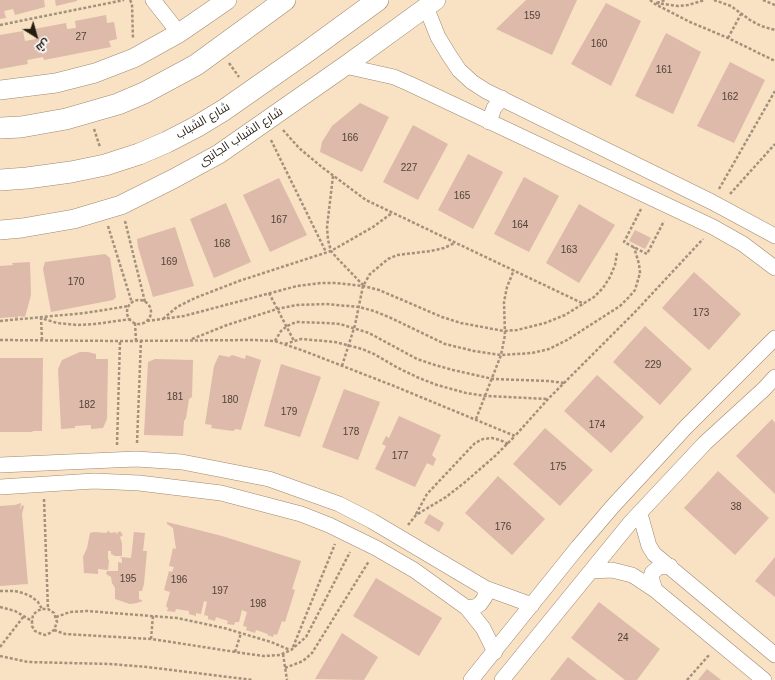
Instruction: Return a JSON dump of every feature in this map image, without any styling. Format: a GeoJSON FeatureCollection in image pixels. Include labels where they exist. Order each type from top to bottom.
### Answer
{"type":"FeatureCollection","features":[{"type":"Feature","properties":{"kind":"main road"},"geometry":{"type":"LineString","coordinates":[[0,128],[21,127],[66,119],[90,113],[144,93],[196,65],[285,0]]}},
{"type":"Feature","properties":{"kind":"main road","name":"شارع الشباب"},"geometry":{"type":"LineString","coordinates":[[0,180],[71,172],[105,165],[139,154],[178,136],[218,113],[249,92],[378,0]]}},
{"type":"Feature","properties":{"kind":"street"},"geometry":{"type":"LineString","coordinates":[[153,0],[178,34]]}},
{"type":"Feature","properties":{"kind":"street"},"geometry":{"type":"LineString","coordinates":[[0,90],[56,83],[95,73],[134,58],[178,34],[227,0]]}},
{"type":"Feature","properties":{"kind":"street"},"geometry":{"type":"LineString","coordinates":[[431,3],[438,37],[459,70],[472,82],[716,204],[775,236]]}},
{"type":"Feature","properties":{"kind":"street","name":"شارع الشباب الجانبى"},"geometry":{"type":"LineString","coordinates":[[0,230],[22,228],[74,219],[121,205],[219,154],[345,66],[431,3]]}},
{"type":"Feature","properties":{"kind":"street"},"geometry":{"type":"LineString","coordinates":[[345,66],[394,77],[648,196],[713,227],[743,244],[775,268]]}},
{"type":"Feature","properties":{"kind":"street"},"geometry":{"type":"LineString","coordinates":[[489,122],[494,108],[502,98]]}},
{"type":"Feature","properties":{"kind":"street"},"geometry":{"type":"LineString","coordinates":[[471,680],[578,547],[649,466],[775,338]]}},
{"type":"Feature","properties":{"kind":"street"},"geometry":{"type":"LineString","coordinates":[[502,680],[630,523],[640,514],[704,443],[764,389],[775,377]]}},
{"type":"Feature","properties":{"kind":"street"},"geometry":{"type":"LineString","coordinates":[[0,465],[136,459],[182,462],[269,479],[339,504],[399,537],[485,588],[532,605]]}},
{"type":"Feature","properties":{"kind":"street"},"geometry":{"type":"LineString","coordinates":[[136,459],[136,483]]}},
{"type":"Feature","properties":{"kind":"street"},"geometry":{"type":"LineString","coordinates":[[0,487],[94,481],[136,483],[220,493],[301,514],[376,548],[414,570],[467,608],[483,628],[495,652]]}},
{"type":"Feature","properties":{"kind":"street"},"geometry":{"type":"LineString","coordinates":[[640,514],[649,546],[654,554],[775,655]]}},
{"type":"Feature","properties":{"kind":"street"},"geometry":{"type":"LineString","coordinates":[[655,590],[651,577],[652,573],[659,567],[670,566]]}},
{"type":"Feature","properties":{"kind":"street"},"geometry":{"type":"LineString","coordinates":[[591,571],[620,571],[632,576],[655,590],[764,680]]}},
{"type":"Feature","properties":{"kind":"street"},"geometry":{"type":"LineString","coordinates":[[467,608],[475,607],[480,604],[485,597],[485,588]]}},
{"type":"Feature","properties":{"kind":"path"},"geometry":{"type":"LineString","coordinates":[[0,25],[124,0]]}},
{"type":"Feature","properties":{"kind":"path"},"geometry":{"type":"LineString","coordinates":[[130,0],[132,4],[134,58]]}},
{"type":"Feature","properties":{"kind":"path"},"geometry":{"type":"LineString","coordinates":[[650,0],[655,4],[775,61]]}},
{"type":"Feature","properties":{"kind":"path"},"geometry":{"type":"LineString","coordinates":[[655,4],[661,0]]}},
{"type":"Feature","properties":{"kind":"path"},"geometry":{"type":"LineString","coordinates":[[655,4],[666,0]]}},
{"type":"Feature","properties":{"kind":"path"},"geometry":{"type":"LineString","coordinates":[[655,4],[678,6],[705,0]]}},
{"type":"Feature","properties":{"kind":"path"},"geometry":{"type":"LineString","coordinates":[[714,0],[731,6],[761,26],[775,30]]}},
{"type":"Feature","properties":{"kind":"path"},"geometry":{"type":"LineString","coordinates":[[763,0],[775,5]]}},
{"type":"Feature","properties":{"kind":"path"},"geometry":{"type":"LineString","coordinates":[[728,38],[741,14]]}},
{"type":"Feature","properties":{"kind":"path"},"geometry":{"type":"LineString","coordinates":[[220,48],[249,92]]}},
{"type":"Feature","properties":{"kind":"path"},"geometry":{"type":"LineString","coordinates":[[716,204],[775,91]]}},
{"type":"Feature","properties":{"kind":"path"},"geometry":{"type":"LineString","coordinates":[[90,113],[105,165]]}},
{"type":"Feature","properties":{"kind":"path"},"geometry":{"type":"LineString","coordinates":[[268,120],[333,176],[366,200],[584,304]]}},
{"type":"Feature","properties":{"kind":"path"},"geometry":{"type":"LineString","coordinates":[[268,120],[326,252]]}},
{"type":"Feature","properties":{"kind":"path"},"geometry":{"type":"LineString","coordinates":[[716,204],[775,144]]}},
{"type":"Feature","properties":{"kind":"path"},"geometry":{"type":"LineString","coordinates":[[333,176],[327,227],[331,251],[364,286]]}},
{"type":"Feature","properties":{"kind":"path"},"geometry":{"type":"LineString","coordinates":[[648,196],[624,242],[647,254],[671,207]]}},
{"type":"Feature","properties":{"kind":"path"},"geometry":{"type":"LineString","coordinates":[[121,205],[145,302],[148,305],[151,314],[146,321]]}},
{"type":"Feature","properties":{"kind":"path"},"geometry":{"type":"LineString","coordinates":[[103,210],[132,303]]}},
{"type":"Feature","properties":{"kind":"path"},"geometry":{"type":"LineString","coordinates":[[162,320],[177,307],[195,298],[331,251],[372,227],[392,213]]}},
{"type":"Feature","properties":{"kind":"path"},"geometry":{"type":"LineString","coordinates":[[416,515],[454,491],[508,444],[548,399],[635,312],[713,227]]}},
{"type":"Feature","properties":{"kind":"path"},"geometry":{"type":"LineString","coordinates":[[342,366],[354,328],[364,286],[370,274],[388,259],[397,255],[431,251],[444,248],[456,242]]}},
{"type":"Feature","properties":{"kind":"path"},"geometry":{"type":"LineString","coordinates":[[189,340],[226,325],[277,309],[297,305],[326,304],[359,307],[390,318],[445,344],[474,352],[501,355],[532,353],[549,348],[580,332],[620,306],[635,290],[638,282],[640,273],[639,264],[634,247]]}},
{"type":"Feature","properties":{"kind":"path"},"geometry":{"type":"LineString","coordinates":[[129,306],[128,316],[135,323],[139,324],[146,321],[162,320],[190,314],[297,286],[321,283],[364,286],[393,295],[442,317],[481,328],[504,331],[529,328],[545,323],[565,315],[584,304],[603,288],[615,265],[617,253]]}},
{"type":"Feature","properties":{"kind":"path"},"geometry":{"type":"LineString","coordinates":[[476,420],[501,355],[504,331],[504,302],[507,287],[514,270]]}},
{"type":"Feature","properties":{"kind":"path"},"geometry":{"type":"LineString","coordinates":[[269,293],[294,341]]}},
{"type":"Feature","properties":{"kind":"path"},"geometry":{"type":"LineString","coordinates":[[0,321],[85,314],[129,306],[136,301],[145,302]]}},
{"type":"Feature","properties":{"kind":"path"},"geometry":{"type":"LineString","coordinates":[[41,318],[77,325],[130,319]]}},
{"type":"Feature","properties":{"kind":"path"},"geometry":{"type":"LineString","coordinates":[[41,318],[42,340]]}},
{"type":"Feature","properties":{"kind":"path"},"geometry":{"type":"LineString","coordinates":[[275,342],[277,336],[286,326],[296,322],[340,324],[383,340],[418,359],[435,365],[493,379],[564,383]]}},
{"type":"Feature","properties":{"kind":"path"},"geometry":{"type":"LineString","coordinates":[[135,323],[136,341]]}},
{"type":"Feature","properties":{"kind":"path"},"geometry":{"type":"LineString","coordinates":[[285,345],[300,339],[315,339],[349,345],[374,354],[398,368],[437,385],[486,396],[548,399]]}},
{"type":"Feature","properties":{"kind":"path"},"geometry":{"type":"LineString","coordinates":[[0,340],[254,340],[275,342],[394,386],[515,436]]}},
{"type":"Feature","properties":{"kind":"path"},"geometry":{"type":"LineString","coordinates":[[136,459],[141,340]]}},
{"type":"Feature","properties":{"kind":"path"},"geometry":{"type":"LineString","coordinates":[[116,460],[120,341]]}},
{"type":"Feature","properties":{"kind":"path"},"geometry":{"type":"LineString","coordinates":[[399,537],[416,515],[427,494],[475,443],[483,439],[492,438],[508,444]]}},
{"type":"Feature","properties":{"kind":"path"},"geometry":{"type":"LineString","coordinates":[[44,485],[48,609]]}},
{"type":"Feature","properties":{"kind":"path"},"geometry":{"type":"LineString","coordinates":[[292,649],[340,531]]}},
{"type":"Feature","properties":{"kind":"path"},"geometry":{"type":"LineString","coordinates":[[54,630],[65,634],[151,639],[264,656],[276,656],[283,654],[302,642],[309,633],[356,539]]}},
{"type":"Feature","properties":{"kind":"path"},"geometry":{"type":"LineString","coordinates":[[285,668],[300,663],[312,653],[366,565]]}},
{"type":"Feature","properties":{"kind":"path"},"geometry":{"type":"LineString","coordinates":[[0,592],[15,591],[23,593],[32,597],[38,602],[42,609]]}},
{"type":"Feature","properties":{"kind":"path"},"geometry":{"type":"LineString","coordinates":[[0,607],[15,611],[32,620]]}},
{"type":"Feature","properties":{"kind":"path"},"geometry":{"type":"LineString","coordinates":[[42,609],[48,609],[54,614],[57,622],[54,630],[50,634],[39,634],[32,626],[33,615],[42,609]]}},
{"type":"Feature","properties":{"kind":"path"},"geometry":{"type":"LineString","coordinates":[[56,617],[70,612],[87,611],[153,616],[205,623],[292,649]]}},
{"type":"Feature","properties":{"kind":"path"},"geometry":{"type":"LineString","coordinates":[[0,647],[24,616]]}},
{"type":"Feature","properties":{"kind":"path"},"geometry":{"type":"LineString","coordinates":[[151,639],[153,616]]}},
{"type":"Feature","properties":{"kind":"path"},"geometry":{"type":"LineString","coordinates":[[235,652],[241,633]]}},
{"type":"Feature","properties":{"kind":"path"},"geometry":{"type":"LineString","coordinates":[[687,680],[720,643]]}},
{"type":"Feature","properties":{"kind":"path"},"geometry":{"type":"LineString","coordinates":[[283,654],[287,680]]}},
{"type":"Feature","properties":{"kind":"path"},"geometry":{"type":"LineString","coordinates":[[0,656],[28,662],[125,665],[253,680]]}},
{"type":"Feature","properties":{"kind":"building"},"geometry":{"type":"Polygon","coordinates":[[[0,0],[44,0],[45,7],[15,15],[13,9],[4,11],[6,18],[0,19],[0,0]]]}},
{"type":"Feature","properties":{"kind":"building"},"geometry":{"type":"Polygon","coordinates":[[[55,0],[77,0],[77,1],[56,6],[55,0]]]}},
{"type":"Feature","properties":{"kind":"building"},"geometry":{"type":"Polygon","coordinates":[[[526,0],[577,0],[552,55],[496,29],[526,0]]]}},
{"type":"Feature","properties":{"kind":"building"},"geometry":{"type":"Polygon","coordinates":[[[606,3],[641,21],[611,86],[571,64],[606,3]]]}},
{"type":"Feature","properties":{"kind":"building"},"geometry":{"type":"Polygon","coordinates":[[[106,15],[107,23],[114,22],[117,39],[109,41],[111,47],[44,60],[43,57],[27,60],[28,64],[0,69],[0,35],[23,31],[25,41],[36,39],[34,29],[66,23],[67,29],[76,28],[75,21],[106,15]]]}},
{"type":"Feature","properties":{"kind":"building"},"geometry":{"type":"Polygon","coordinates":[[[666,33],[701,52],[673,114],[635,96],[666,33]]]}},
{"type":"Feature","properties":{"kind":"building"},"geometry":{"type":"Polygon","coordinates":[[[730,62],[765,80],[734,143],[697,126],[730,62]]]}},
{"type":"Feature","properties":{"kind":"building"},"geometry":{"type":"Polygon","coordinates":[[[360,103],[389,117],[362,172],[320,152],[322,142],[332,126],[360,103]]]}},
{"type":"Feature","properties":{"kind":"building"},"geometry":{"type":"Polygon","coordinates":[[[413,125],[448,144],[418,200],[383,182],[413,125]]]}},
{"type":"Feature","properties":{"kind":"building"},"geometry":{"type":"Polygon","coordinates":[[[468,154],[503,172],[473,229],[438,210],[468,154]]]}},
{"type":"Feature","properties":{"kind":"building"},"geometry":{"type":"Polygon","coordinates":[[[524,177],[559,196],[529,252],[494,234],[524,177]]]}},
{"type":"Feature","properties":{"kind":"building"},"geometry":{"type":"Polygon","coordinates":[[[279,178],[307,235],[270,252],[243,195],[279,178]]]}},
{"type":"Feature","properties":{"kind":"building"},"geometry":{"type":"Polygon","coordinates":[[[226,203],[251,262],[214,278],[190,219],[226,203]]]}},
{"type":"Feature","properties":{"kind":"building"},"geometry":{"type":"Polygon","coordinates":[[[579,204],[615,225],[579,283],[546,263],[579,204]]]}},
{"type":"Feature","properties":{"kind":"building"},"geometry":{"type":"Polygon","coordinates":[[[175,227],[194,286],[153,297],[137,239],[175,227]]]}},
{"type":"Feature","properties":{"kind":"building"},"geometry":{"type":"Polygon","coordinates":[[[635,230],[651,238],[645,249],[629,241],[635,230]]]}},
{"type":"Feature","properties":{"kind":"building"},"geometry":{"type":"Polygon","coordinates":[[[105,254],[110,258],[116,297],[113,300],[51,312],[43,269],[45,262],[105,254]]]}},
{"type":"Feature","properties":{"kind":"building"},"geometry":{"type":"Polygon","coordinates":[[[30,262],[31,295],[25,317],[18,316],[18,318],[0,318],[0,266],[13,265],[12,263],[30,262]]]}},
{"type":"Feature","properties":{"kind":"building"},"geometry":{"type":"Polygon","coordinates":[[[694,272],[741,314],[709,350],[662,308],[694,272]]]}},
{"type":"Feature","properties":{"kind":"building"},"geometry":{"type":"Polygon","coordinates":[[[645,326],[692,369],[660,405],[613,362],[645,326]]]}},
{"type":"Feature","properties":{"kind":"building"},"geometry":{"type":"Polygon","coordinates":[[[80,352],[96,354],[96,359],[108,359],[107,419],[103,428],[91,429],[91,425],[61,429],[58,369],[62,360],[80,352]]]}},
{"type":"Feature","properties":{"kind":"building"},"geometry":{"type":"Polygon","coordinates":[[[219,355],[229,357],[232,355],[245,359],[246,355],[261,360],[241,430],[236,429],[233,431],[211,428],[212,425],[205,424],[214,366],[219,355]]]}},
{"type":"Feature","properties":{"kind":"building"},"geometry":{"type":"Polygon","coordinates":[[[0,358],[43,358],[42,431],[0,432],[0,358]]]}},
{"type":"Feature","properties":{"kind":"building"},"geometry":{"type":"Polygon","coordinates":[[[155,359],[193,360],[192,397],[189,399],[186,418],[184,421],[183,436],[144,435],[148,362],[155,359]]]}},
{"type":"Feature","properties":{"kind":"building"},"geometry":{"type":"Polygon","coordinates":[[[281,364],[321,377],[300,437],[264,426],[281,364]]]}},
{"type":"Feature","properties":{"kind":"building"},"geometry":{"type":"Polygon","coordinates":[[[597,375],[644,417],[611,453],[564,411],[597,375]]]}},
{"type":"Feature","properties":{"kind":"building"},"geometry":{"type":"Polygon","coordinates":[[[344,389],[380,402],[358,460],[322,447],[344,389]]]}},
{"type":"Feature","properties":{"kind":"building"},"geometry":{"type":"Polygon","coordinates":[[[399,416],[441,435],[432,455],[436,459],[433,466],[427,463],[415,487],[375,469],[386,446],[382,444],[386,436],[389,438],[399,416]]]}},
{"type":"Feature","properties":{"kind":"building"},"geometry":{"type":"Polygon","coordinates":[[[772,419],[775,423],[775,494],[736,456],[772,419]]]}},
{"type":"Feature","properties":{"kind":"building"},"geometry":{"type":"Polygon","coordinates":[[[545,428],[593,470],[560,506],[513,464],[545,428]]]}},
{"type":"Feature","properties":{"kind":"building"},"geometry":{"type":"Polygon","coordinates":[[[718,471],[769,518],[735,555],[684,508],[718,471]]]}},
{"type":"Feature","properties":{"kind":"building"},"geometry":{"type":"Polygon","coordinates":[[[498,476],[545,519],[512,555],[465,513],[498,476]]]}},
{"type":"Feature","properties":{"kind":"building"},"geometry":{"type":"Polygon","coordinates":[[[21,503],[20,510],[22,505],[24,506],[22,514],[28,584],[0,586],[0,506],[21,503]]]}},
{"type":"Feature","properties":{"kind":"building"},"geometry":{"type":"Polygon","coordinates":[[[429,514],[444,523],[439,532],[424,523],[429,514]]]}},
{"type":"Feature","properties":{"kind":"building"},"geometry":{"type":"Polygon","coordinates":[[[167,522],[222,536],[301,561],[292,589],[295,590],[285,622],[282,621],[277,635],[274,634],[273,637],[256,630],[255,633],[246,630],[247,627],[243,626],[247,612],[242,610],[239,622],[235,622],[234,625],[227,624],[228,621],[216,617],[215,621],[208,619],[208,616],[204,615],[207,602],[204,601],[201,614],[196,613],[196,616],[189,614],[189,611],[176,609],[175,612],[167,611],[168,608],[166,606],[170,592],[164,590],[169,571],[172,572],[174,567],[169,566],[173,548],[176,549],[173,528],[167,524],[167,522]]]}},
{"type":"Feature","properties":{"kind":"building"},"geometry":{"type":"Polygon","coordinates":[[[108,531],[111,533],[116,532],[116,534],[120,531],[123,535],[120,537],[122,543],[122,556],[115,556],[111,554],[111,551],[108,551],[108,570],[98,569],[98,574],[84,573],[83,557],[87,548],[90,533],[106,533],[108,531]]]}},
{"type":"Feature","properties":{"kind":"building"},"geometry":{"type":"Polygon","coordinates":[[[134,532],[145,533],[143,551],[147,551],[144,584],[142,591],[139,591],[139,599],[143,601],[130,604],[115,599],[115,588],[111,577],[106,574],[107,571],[118,571],[118,562],[122,563],[122,559],[120,557],[131,558],[134,532]]]}},
{"type":"Feature","properties":{"kind":"building"},"geometry":{"type":"Polygon","coordinates":[[[775,557],[775,597],[755,581],[775,557]]]}},
{"type":"Feature","properties":{"kind":"building"},"geometry":{"type":"Polygon","coordinates":[[[376,578],[442,618],[419,656],[353,616],[376,578]]]}},
{"type":"Feature","properties":{"kind":"building"},"geometry":{"type":"Polygon","coordinates":[[[599,602],[660,649],[637,680],[625,680],[571,638],[599,602]]]}},
{"type":"Feature","properties":{"kind":"building"},"geometry":{"type":"Polygon","coordinates":[[[342,633],[378,657],[364,680],[315,679],[342,633]]]}},
{"type":"Feature","properties":{"kind":"building"},"geometry":{"type":"Polygon","coordinates":[[[568,657],[597,680],[550,680],[568,657]]]}},
{"type":"Feature","properties":{"kind":"building"},"geometry":{"type":"Polygon","coordinates":[[[707,669],[721,680],[698,680],[707,669]]]}}]}
